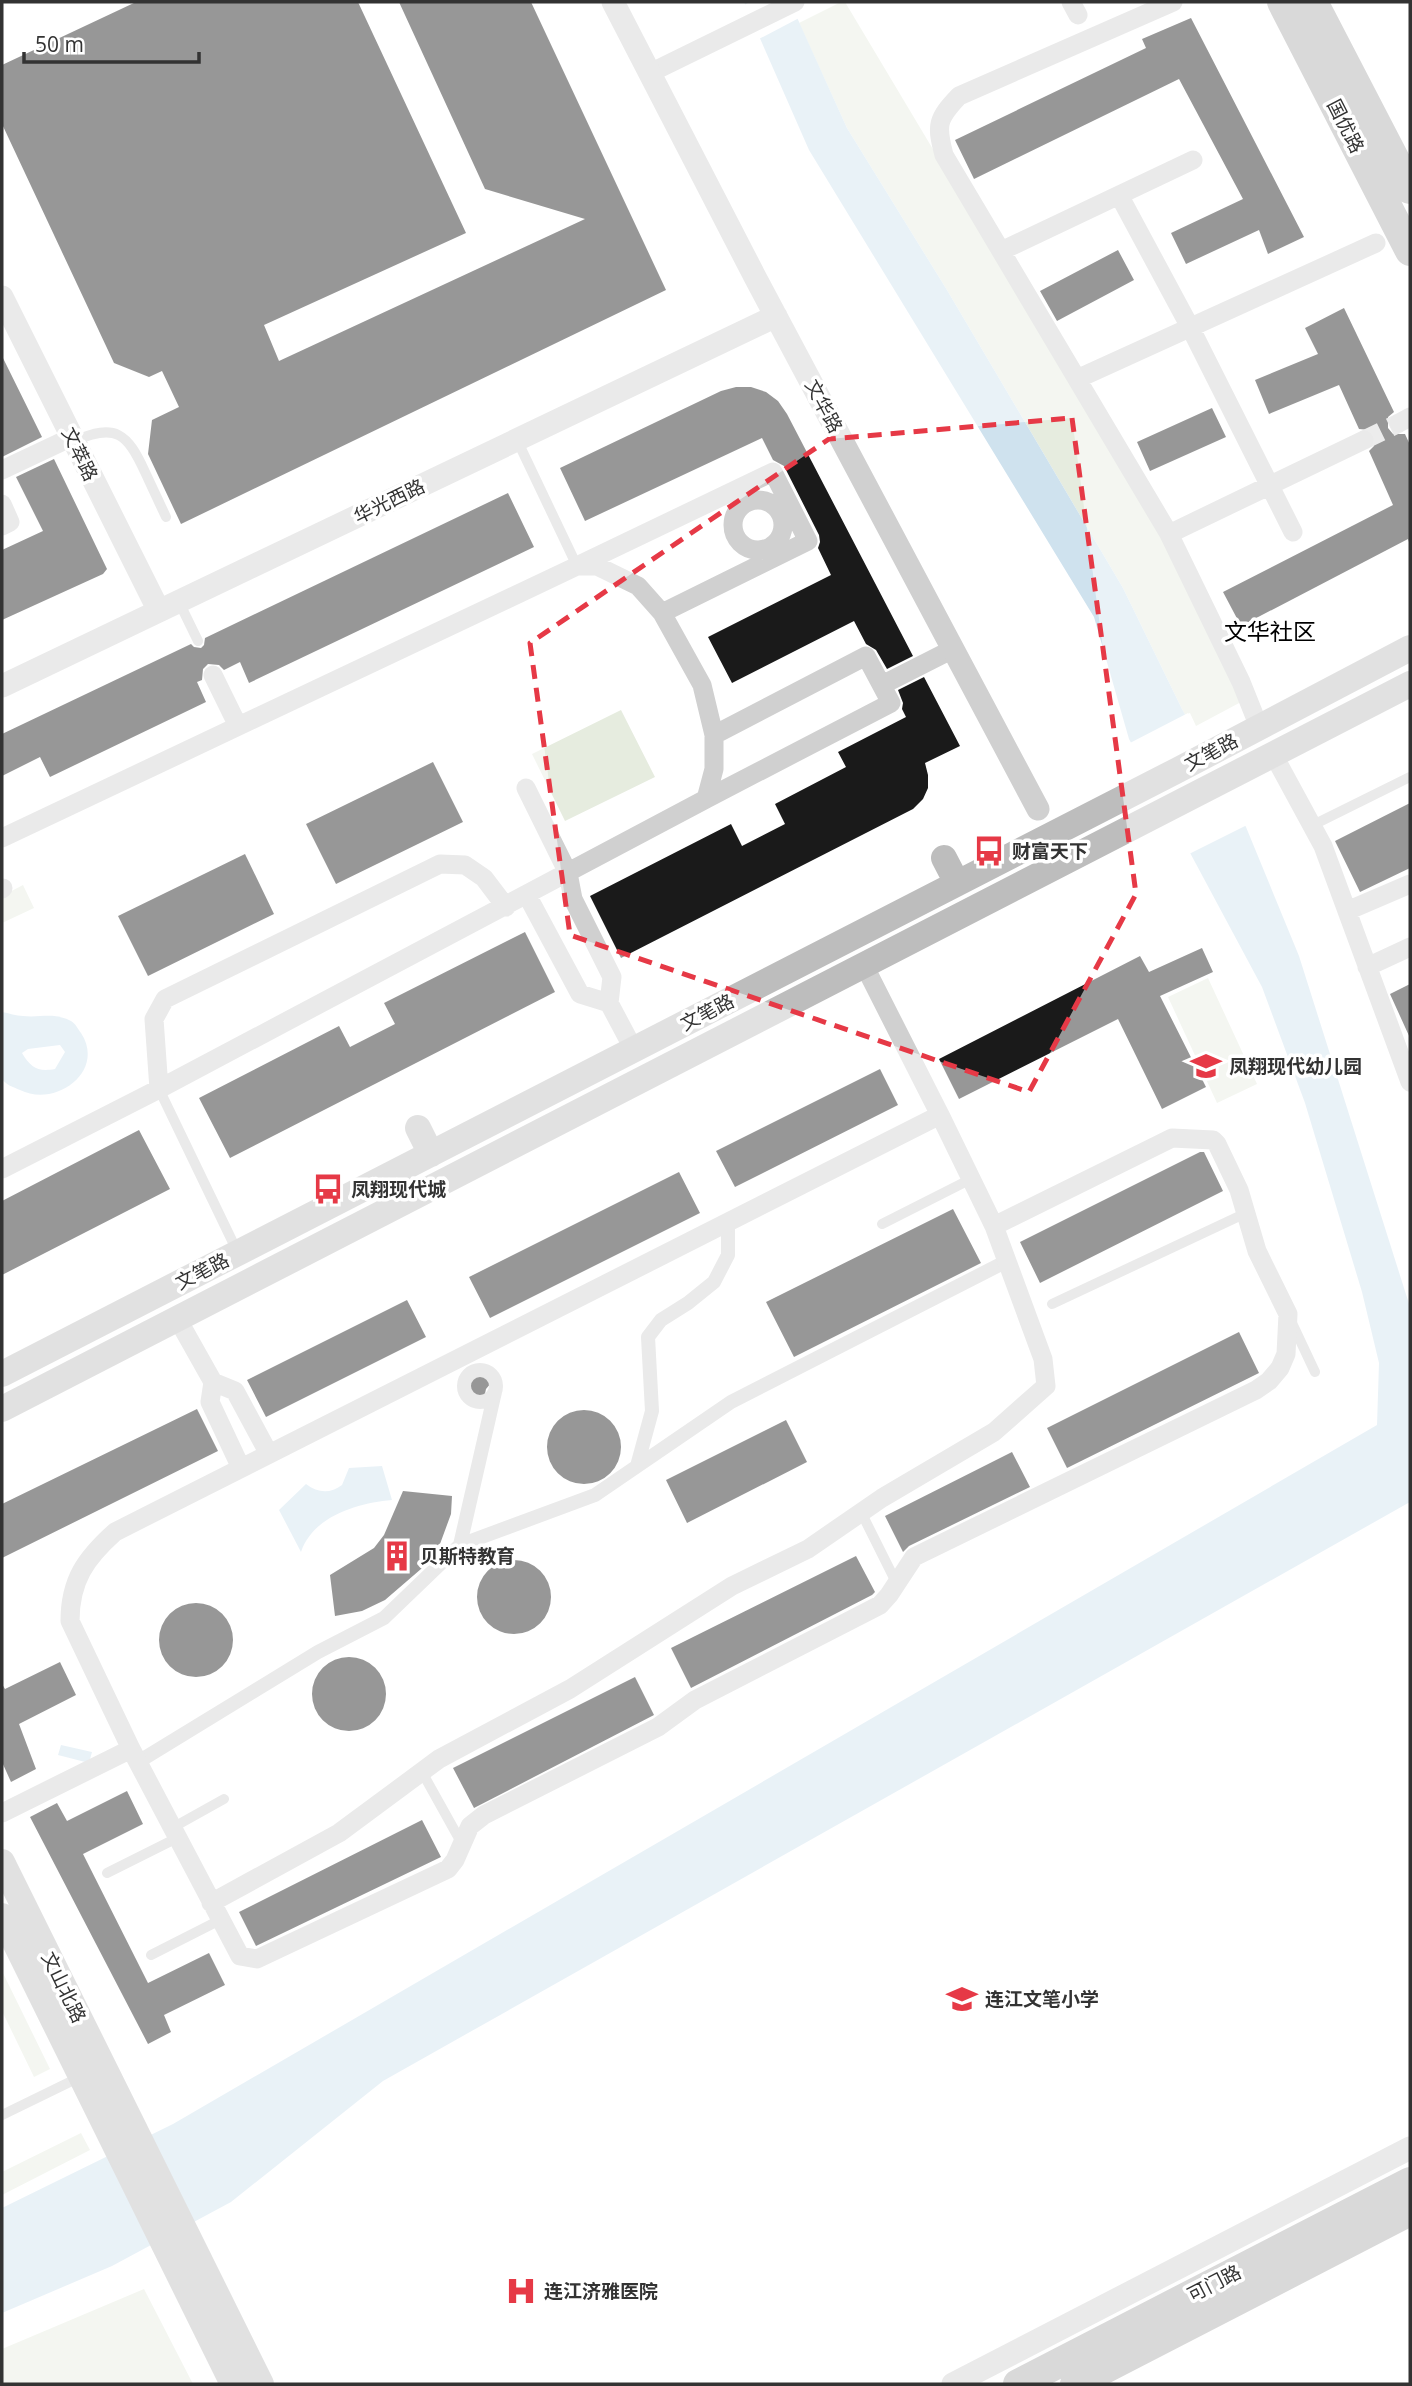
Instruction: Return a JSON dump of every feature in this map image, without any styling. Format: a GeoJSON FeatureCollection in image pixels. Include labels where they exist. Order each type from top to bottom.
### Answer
{"type":"FeatureCollection","features":[{"type":"Feature","properties":{"kind":"main road","name":"国优路"},"geometry":{"type":"LineString","coordinates":[[1282,2],[1410,251]]}},
{"type":"Feature","properties":{"kind":"main road","name":"国优路"},"geometry":{"type":"LineString","coordinates":[[1314,2],[1410,189]]}},
{"type":"Feature","properties":{"kind":"main road","name":"文笔路"},"geometry":{"type":"LineString","coordinates":[[2,1374],[1145,786],[1172,759],[1210,753],[1410,648]]}},
{"type":"Feature","properties":{"kind":"main road","name":"文笔路"},"geometry":{"type":"LineString","coordinates":[[2,1409],[1410,684]]}},
{"type":"Feature","properties":{"kind":"main road"},"geometry":{"type":"LineString","coordinates":[[944,858],[957,883]]}},
{"type":"Feature","properties":{"kind":"main road"},"geometry":{"type":"LineString","coordinates":[[418,1128],[431,1154]]}},
{"type":"Feature","properties":{"kind":"main road","name":"文山北路"},"geometry":{"type":"LineString","coordinates":[[2,1862],[114,2116]]}},
{"type":"Feature","properties":{"kind":"main road","name":"文山北路"},"geometry":{"type":"LineString","coordinates":[[2,1916],[92,2071]]}},
{"type":"Feature","properties":{"kind":"main road"},"geometry":{"type":"LineString","coordinates":[[114,2116],[204,2269],[261,2384]]}},
{"type":"Feature","properties":{"kind":"main road"},"geometry":{"type":"LineString","coordinates":[[114,2116],[187,2291],[233,2384]]}},
{"type":"Feature","properties":{"kind":"main road","name":"可门路"},"geometry":{"type":"LineString","coordinates":[[1018,2384],[1410,2182]]}},
{"type":"Feature","properties":{"kind":"main road","name":"可门路"},"geometry":{"type":"LineString","coordinates":[[1075,2384],[1410,2211]]}},
{"type":"Feature","properties":{"kind":"street","name":"文华路"},"geometry":{"type":"LineString","coordinates":[[613,2],[1038,809]]}},
{"type":"Feature","properties":{"kind":"street"},"geometry":{"type":"LineString","coordinates":[[650,73],[795,2]]}},
{"type":"Feature","properties":{"kind":"street"},"geometry":{"type":"LineString","coordinates":[[1173,2],[959,96],[942,113],[939,134],[944,155],[1169,534],[1241,682],[1259,727]]}},
{"type":"Feature","properties":{"kind":"street"},"geometry":{"type":"LineString","coordinates":[[1001,251],[1193,160]]}},
{"type":"Feature","properties":{"kind":"street"},"geometry":{"type":"LineString","coordinates":[[1119,195],[1190,327],[1293,532]]}},
{"type":"Feature","properties":{"kind":"street"},"geometry":{"type":"LineString","coordinates":[[1077,379],[1376,243]]}},
{"type":"Feature","properties":{"kind":"street","name":"文萃路"},"geometry":{"type":"LineString","coordinates":[[2,297],[73,439],[169,606]]}},
{"type":"Feature","properties":{"kind":"street","name":"华光西路"},"geometry":{"type":"LineString","coordinates":[[2,687],[776,316]]}},
{"type":"Feature","properties":{"kind":"street"},"geometry":{"type":"LineString","coordinates":[[2,470],[73,439]]}},
{"type":"Feature","properties":{"kind":"street"},"geometry":{"type":"LineString","coordinates":[[1169,534],[1364,440]]}},
{"type":"Feature","properties":{"kind":"street"},"geometry":{"type":"LineString","coordinates":[[2,838],[577,566],[743,496],[773,472],[785,509],[808,541],[772,553],[662,613]]}},
{"type":"Feature","properties":{"kind":"street"},"geometry":{"type":"LineString","coordinates":[[743,496],[785,509]]}},
{"type":"Feature","properties":{"kind":"street"},"geometry":{"type":"LineString","coordinates":[[743,496],[734,515],[734,532],[744,546],[772,553]]}},
{"type":"Feature","properties":{"kind":"street"},"geometry":{"type":"LineString","coordinates":[[2,504],[10,522],[2,526]]}},
{"type":"Feature","properties":{"kind":"street"},"geometry":{"type":"LineString","coordinates":[[772,553],[783,528],[785,509]]}},
{"type":"Feature","properties":{"kind":"street"},"geometry":{"type":"LineString","coordinates":[[577,566],[597,566],[638,586],[662,613],[702,685],[714,735],[714,769],[706,799]]}},
{"type":"Feature","properties":{"kind":"street"},"geometry":{"type":"LineString","coordinates":[[882,685],[953,649]]}},
{"type":"Feature","properties":{"kind":"street"},"geometry":{"type":"LineString","coordinates":[[2,1169],[506,907],[891,702],[866,656],[714,735]]}},
{"type":"Feature","properties":{"kind":"street"},"geometry":{"type":"LineString","coordinates":[[214,675],[238,726]]}},
{"type":"Feature","properties":{"kind":"street"},"geometry":{"type":"LineString","coordinates":[[1273,754],[1323,846],[1410,1081]]}},
{"type":"Feature","properties":{"kind":"street"},"geometry":{"type":"LineString","coordinates":[[526,788],[568,873],[573,899],[612,977],[609,1003],[634,1050]]}},
{"type":"Feature","properties":{"kind":"street"},"geometry":{"type":"LineString","coordinates":[[159,1089],[154,1019],[165,999],[440,864],[465,865],[484,878],[506,907]]}},
{"type":"Feature","properties":{"kind":"street"},"geometry":{"type":"LineString","coordinates":[[1347,911],[1410,884]]}},
{"type":"Feature","properties":{"kind":"street"},"geometry":{"type":"LineString","coordinates":[[527,895],[580,995],[609,1003]]}},
{"type":"Feature","properties":{"kind":"street"},"geometry":{"type":"LineString","coordinates":[[1367,967],[1410,947]]}},
{"type":"Feature","properties":{"kind":"street"},"geometry":{"type":"LineString","coordinates":[[215,1912],[339,1833],[439,1759],[570,1689],[732,1586],[808,1549],[881,1498],[993,1432],[1046,1386],[1043,1359],[994,1226],[864,965]]}},
{"type":"Feature","properties":{"kind":"street"},"geometry":{"type":"LineString","coordinates":[[940,1115],[728,1222],[468,1364],[269,1454],[115,1532],[97,1548],[76,1577],[70,1621],[134,1755],[240,1956],[257,1959],[448,1869],[456,1860],[461,1842],[470,1826],[484,1815],[658,1727],[695,1700],[880,1605],[914,1557],[1256,1390],[1269,1381],[1280,1368],[1286,1354],[1288,1314],[1257,1251],[1240,1190],[1213,1140],[1172,1138],[994,1226]]}},
{"type":"Feature","properties":{"kind":"street"},"geometry":{"type":"LineString","coordinates":[[637,1466],[652,1411],[648,1337],[661,1320],[714,1282],[728,1255],[728,1222]]}},
{"type":"Feature","properties":{"kind":"street"},"geometry":{"type":"LineString","coordinates":[[2,1814],[134,1755],[384,1618],[460,1545],[595,1495],[731,1402],[1007,1261]]}},
{"type":"Feature","properties":{"kind":"street"},"geometry":{"type":"LineString","coordinates":[[177,1318],[212,1382],[210,1402],[241,1468]]}},
{"type":"Feature","properties":{"kind":"street"},"geometry":{"type":"LineString","coordinates":[[468,1364],[464,1385],[470,1399],[486,1401],[495,1392]]}},
{"type":"Feature","properties":{"kind":"street"},"geometry":{"type":"LineString","coordinates":[[460,1545],[495,1392],[494,1380],[490,1375],[468,1364]]}},
{"type":"Feature","properties":{"kind":"street"},"geometry":{"type":"LineString","coordinates":[[212,1382],[235,1391],[269,1454]]}},
{"type":"Feature","properties":{"kind":"street"},"geometry":{"type":"LineString","coordinates":[[953,2384],[1410,2148]]}},
{"type":"Feature","properties":{"kind":"lane"},"geometry":{"type":"LineString","coordinates":[[73,439],[103,432],[123,436],[133,447],[166,517]]}},
{"type":"Feature","properties":{"kind":"lane"},"geometry":{"type":"LineString","coordinates":[[517,440],[577,566]]}},
{"type":"Feature","properties":{"kind":"lane"},"geometry":{"type":"LineString","coordinates":[[169,606],[198,641]]}},
{"type":"Feature","properties":{"kind":"lane"},"geometry":{"type":"LineString","coordinates":[[1311,826],[1410,777]]}},
{"type":"Feature","properties":{"kind":"lane"},"geometry":{"type":"LineString","coordinates":[[159,1089],[238,1253]]}},
{"type":"Feature","properties":{"kind":"lane"},"geometry":{"type":"LineString","coordinates":[[882,1224],[971,1179]]}},
{"type":"Feature","properties":{"kind":"lane"},"geometry":{"type":"LineString","coordinates":[[1052,1304],[1246,1213]]}},
{"type":"Feature","properties":{"kind":"lane"},"geometry":{"type":"LineString","coordinates":[[1288,1314],[1315,1372]]}},
{"type":"Feature","properties":{"kind":"lane"},"geometry":{"type":"LineString","coordinates":[[861,1512],[897,1584]]}},
{"type":"Feature","properties":{"kind":"lane"},"geometry":{"type":"LineString","coordinates":[[422,1772],[461,1842]]}},
{"type":"Feature","properties":{"kind":"lane"},"geometry":{"type":"LineString","coordinates":[[107,1873],[224,1799]]}},
{"type":"Feature","properties":{"kind":"lane"},"geometry":{"type":"LineString","coordinates":[[151,1955],[215,1912]]}},
{"type":"Feature","properties":{"kind":"lane"},"geometry":{"type":"LineString","coordinates":[[2,2115],[92,2071]]}},
{"type":"Feature","properties":{"kind":"highlighted area"},"geometry":{"type":"Polygon","coordinates":[[[1072,418],[1136,894],[1029,1092],[570,935],[530,643],[829,439],[1072,418]]]}},
{"type":"Feature","properties":{"kind":"shaded area"},"geometry":{"type":"Polygon","coordinates":[[[845,2],[1164,536],[1241,702],[1196,726],[1190,713],[1185,715],[1123,588],[947,290],[847,128],[799,23],[845,2]]]}},
{"type":"Feature","properties":{"kind":"shaded area"},"geometry":{"type":"Polygon","coordinates":[[[621,710],[655,777],[565,821],[532,754],[621,710]]]}},
{"type":"Feature","properties":{"kind":"shaded area"},"geometry":{"type":"Polygon","coordinates":[[[23,885],[34,908],[2,923],[2,896],[23,885]]]}},
{"type":"Feature","properties":{"kind":"shaded area"},"geometry":{"type":"Polygon","coordinates":[[[1208,978],[1257,1084],[1217,1103],[1168,997],[1208,978]]]}},
{"type":"Feature","properties":{"kind":"shaded area"},"geometry":{"type":"Polygon","coordinates":[[[2,1971],[50,2069],[34,2077],[2,2011],[2,1971]]]}},
{"type":"Feature","properties":{"kind":"shaded area"},"geometry":{"type":"Polygon","coordinates":[[[81,2133],[90,2150],[2,2195],[2,2172],[81,2133]]]}},
{"type":"Feature","properties":{"kind":"shaded area"},"geometry":{"type":"Polygon","coordinates":[[[144,2289],[193,2384],[2,2384],[2,2349],[144,2289]]]}},
{"type":"Feature","properties":{"kind":"water"},"geometry":{"type":"Polygon","coordinates":[[[744,2],[790,2],[847,128],[947,290],[1123,588],[1182,709],[1246,827],[1299,956],[1410,1307],[1410,1502],[383,2081],[231,2202],[112,2266],[2,2313],[2,2208],[173,2124],[1377,1425],[1379,1363],[1362,1292],[1305,1103],[1262,987],[1129,739],[1094,617],[809,150],[744,2]]]}},
{"type":"Feature","properties":{"kind":"water"},"geometry":{"type":"Polygon","coordinates":[[[2,1012],[20,1016],[65,1018],[74,1023],[81,1033],[87,1047],[87,1060],[82,1072],[62,1090],[34,1094],[12,1087],[2,1079],[2,1012]],[[60,1045],[28,1049],[22,1053],[36,1068],[49,1070],[55,1069],[65,1052],[60,1045]]]}},
{"type":"Feature","properties":{"kind":"water"},"geometry":{"type":"Polygon","coordinates":[[[382,1466],[392,1500],[365,1504],[338,1514],[316,1529],[301,1552],[279,1510],[306,1484],[320,1491],[328,1491],[342,1485],[349,1468],[382,1466]]]}},
{"type":"Feature","properties":{"kind":"water"},"geometry":{"type":"Polygon","coordinates":[[[61,1745],[92,1752],[89,1763],[58,1755],[61,1745]]]}},
{"type":"Feature","properties":{"kind":"pier"},"geometry":{"type":"Polygon","coordinates":[[[750,2],[794,2],[801,17],[757,40],[742,6],[750,2]]]}},
{"type":"Feature","properties":{"kind":"pier"},"geometry":{"type":"Polygon","coordinates":[[[1188,713],[1247,825],[1187,855],[1128,744],[1188,713]]]}},
{"type":"Feature","properties":{"kind":"building"},"geometry":{"type":"Polygon","coordinates":[[[136,2],[358,2],[466,233],[264,325],[279,361],[585,219],[485,189],[399,2],[531,2],[666,290],[181,524],[148,454],[152,420],[179,407],[162,371],[149,377],[114,363],[2,124],[2,65],[136,2]]]}},
{"type":"Feature","properties":{"kind":"building"},"geometry":{"type":"Polygon","coordinates":[[[1191,18],[1304,237],[1268,254],[1259,230],[1186,264],[1171,233],[1243,199],[1179,79],[974,179],[955,140],[1146,48],[1142,39],[1191,18]]]}},
{"type":"Feature","properties":{"kind":"building"},"geometry":{"type":"Polygon","coordinates":[[[1118,250],[1134,280],[1057,321],[1040,291],[1118,250]]]}},
{"type":"Feature","properties":{"kind":"building"},"geometry":{"type":"Polygon","coordinates":[[[1344,308],[1394,412],[1388,417],[1388,428],[1393,434],[1405,434],[1410,445],[1410,545],[1408,539],[1241,626],[1223,592],[1393,505],[1369,451],[1374,446],[1375,435],[1370,430],[1359,429],[1339,385],[1269,414],[1255,380],[1318,354],[1305,328],[1344,308]]]}},
{"type":"Feature","properties":{"kind":"building"},"geometry":{"type":"Polygon","coordinates":[[[2,356],[42,437],[2,457],[2,356]]]}},
{"type":"Feature","properties":{"kind":"building"},"geometry":{"type":"Polygon","coordinates":[[[751,387],[766,392],[778,401],[787,414],[913,656],[887,669],[876,650],[866,644],[854,621],[732,683],[708,637],[831,575],[818,548],[819,535],[784,466],[773,460],[762,438],[585,521],[560,468],[721,391],[751,387]]]}},
{"type":"Feature","properties":{"kind":"building"},"geometry":{"type":"Polygon","coordinates":[[[1212,408],[1226,437],[1150,471],[1137,442],[1212,408]]]}},
{"type":"Feature","properties":{"kind":"building"},"geometry":{"type":"Polygon","coordinates":[[[54,459],[107,569],[103,574],[2,620],[2,550],[43,531],[16,477],[54,459]]]}},
{"type":"Feature","properties":{"kind":"building"},"geometry":{"type":"Polygon","coordinates":[[[508,493],[534,547],[249,683],[240,662],[224,670],[219,665],[208,664],[203,669],[202,680],[197,682],[206,702],[50,777],[40,757],[2,776],[2,734],[191,644],[201,648],[205,638],[508,493]]]}},
{"type":"Feature","properties":{"kind":"building"},"geometry":{"type":"Polygon","coordinates":[[[924,677],[960,746],[925,763],[928,788],[923,799],[913,809],[621,958],[590,896],[731,824],[742,846],[785,824],[775,804],[846,767],[838,752],[906,717],[898,690],[924,677]]]}},
{"type":"Feature","properties":{"kind":"building"},"geometry":{"type":"Polygon","coordinates":[[[433,762],[463,822],[336,884],[306,824],[433,762]]]}},
{"type":"Feature","properties":{"kind":"building"},"geometry":{"type":"Polygon","coordinates":[[[1410,803],[1410,868],[1360,892],[1335,841],[1410,803]]]}},
{"type":"Feature","properties":{"kind":"building"},"geometry":{"type":"Polygon","coordinates":[[[245,854],[274,914],[148,976],[118,916],[245,854]]]}},
{"type":"Feature","properties":{"kind":"building"},"geometry":{"type":"Polygon","coordinates":[[[525,932],[555,992],[230,1158],[199,1098],[339,1026],[350,1047],[395,1024],[384,1003],[525,932]]]}},
{"type":"Feature","properties":{"kind":"building"},"geometry":{"type":"Polygon","coordinates":[[[1202,948],[1213,972],[1160,996],[1206,1087],[1162,1109],[1118,1019],[959,1099],[939,1059],[1140,956],[1149,972],[1202,948]]]}},
{"type":"Feature","properties":{"kind":"building"},"geometry":{"type":"Polygon","coordinates":[[[1410,984],[1410,1038],[1390,994],[1410,984]]]}},
{"type":"Feature","properties":{"kind":"building"},"geometry":{"type":"Polygon","coordinates":[[[880,1069],[898,1105],[735,1187],[716,1151],[880,1069]]]}},
{"type":"Feature","properties":{"kind":"building"},"geometry":{"type":"Polygon","coordinates":[[[139,1130],[170,1189],[2,1275],[2,1201],[139,1130]]]}},
{"type":"Feature","properties":{"kind":"building"},"geometry":{"type":"Polygon","coordinates":[[[1204,1152],[1223,1191],[1040,1283],[1020,1242],[1204,1152]]]}},
{"type":"Feature","properties":{"kind":"building"},"geometry":{"type":"Polygon","coordinates":[[[679,1172],[700,1213],[490,1318],[469,1277],[679,1172]]]}},
{"type":"Feature","properties":{"kind":"building"},"geometry":{"type":"Polygon","coordinates":[[[953,1209],[981,1263],[794,1357],[766,1302],[953,1209]]]}},
{"type":"Feature","properties":{"kind":"building"},"geometry":{"type":"Polygon","coordinates":[[[407,1300],[426,1337],[266,1417],[247,1380],[407,1300]]]}},
{"type":"Feature","properties":{"kind":"building"},"geometry":{"type":"Polygon","coordinates":[[[1239,1332],[1259,1373],[1067,1468],[1047,1428],[1239,1332]]]}},
{"type":"Feature","properties":{"kind":"building"},"geometry":{"type":"Polygon","coordinates":[[[481,1374],[491,1383],[484,1398],[478,1399],[472,1397],[467,1385],[474,1375],[481,1374]]]}},
{"type":"Feature","properties":{"kind":"building"},"geometry":{"type":"Polygon","coordinates":[[[197,1409],[218,1451],[2,1558],[2,1504],[197,1409]]]}},
{"type":"Feature","properties":{"kind":"building"},"geometry":{"type":"Polygon","coordinates":[[[584,1410],[605,1416],[615,1426],[621,1447],[615,1468],[605,1478],[584,1484],[563,1478],[553,1468],[547,1447],[553,1426],[563,1416],[584,1410]]]}},
{"type":"Feature","properties":{"kind":"building"},"geometry":{"type":"Polygon","coordinates":[[[786,1420],[807,1462],[687,1523],[666,1480],[786,1420]]]}},
{"type":"Feature","properties":{"kind":"building"},"geometry":{"type":"Polygon","coordinates":[[[1012,1452],[1030,1487],[909,1546],[903,1552],[885,1516],[1012,1452]]]}},
{"type":"Feature","properties":{"kind":"building","name":"贝斯特教育"},"geometry":{"type":"Polygon","coordinates":[[[403,1491],[452,1496],[451,1514],[440,1544],[421,1569],[385,1600],[362,1611],[335,1616],[330,1575],[374,1548],[384,1535],[403,1491]]]}},
{"type":"Feature","properties":{"kind":"building"},"geometry":{"type":"Polygon","coordinates":[[[856,1556],[875,1592],[872,1595],[691,1688],[671,1648],[856,1556]]]}},
{"type":"Feature","properties":{"kind":"building"},"geometry":{"type":"Polygon","coordinates":[[[507,1560],[521,1560],[535,1566],[545,1576],[551,1597],[545,1618],[535,1628],[521,1634],[507,1634],[493,1628],[483,1618],[477,1604],[477,1590],[483,1576],[493,1566],[507,1560]]]}},
{"type":"Feature","properties":{"kind":"building"},"geometry":{"type":"Polygon","coordinates":[[[189,1603],[203,1603],[217,1609],[227,1619],[233,1640],[227,1661],[217,1671],[203,1677],[189,1677],[175,1671],[165,1661],[159,1647],[159,1633],[165,1619],[175,1609],[189,1603]]]}},
{"type":"Feature","properties":{"kind":"building"},"geometry":{"type":"Polygon","coordinates":[[[342,1657],[356,1657],[370,1663],[380,1673],[386,1694],[380,1715],[370,1725],[356,1731],[342,1731],[328,1725],[318,1715],[312,1701],[312,1687],[318,1673],[328,1663],[342,1657]]]}},
{"type":"Feature","properties":{"kind":"building"},"geometry":{"type":"Polygon","coordinates":[[[60,1662],[76,1695],[19,1724],[36,1769],[11,1782],[2,1762],[2,1684],[5,1689],[60,1662]]]}},
{"type":"Feature","properties":{"kind":"building"},"geometry":{"type":"Polygon","coordinates":[[[635,1677],[654,1715],[474,1808],[453,1768],[635,1677]]]}},
{"type":"Feature","properties":{"kind":"building"},"geometry":{"type":"Polygon","coordinates":[[[127,1791],[143,1824],[83,1854],[148,1983],[209,1953],[225,1985],[164,2015],[171,2032],[148,2044],[30,1817],[57,1803],[67,1821],[127,1791]]]}},
{"type":"Feature","properties":{"kind":"building"},"geometry":{"type":"Polygon","coordinates":[[[422,1820],[441,1857],[256,1946],[239,1912],[422,1820]]]}},
{"type":"Feature","properties":{"kind":"tunnel"},"geometry":{"type":"LineString","coordinates":[[1364,440],[1399,423]]}},
{"type":"Feature","properties":{"kind":"place","name":"财富天下"},"geometry":{"type":"Point","coordinates":[989,851]}},
{"type":"Feature","properties":{"kind":"place","name":"凤翔现代幼儿园"},"geometry":{"type":"Point","coordinates":[1206,1066]}},
{"type":"Feature","properties":{"kind":"place","name":"凤翔现代城"},"geometry":{"type":"Point","coordinates":[328,1189]}},
{"type":"Feature","properties":{"kind":"place","name":"贝斯特教育"},"geometry":{"type":"Point","coordinates":[397,1556]}},
{"type":"Feature","properties":{"kind":"place","name":"连江文笔小学"},"geometry":{"type":"Point","coordinates":[962,1999]}},
{"type":"Feature","properties":{"kind":"place","name":"连江济雅医院"},"geometry":{"type":"Point","coordinates":[521,2291]}},
{"type":"Feature","properties":{"kind":"district","name":"文华社区"},"geometry":{"type":"Point","coordinates":[1270,631]}}]}
